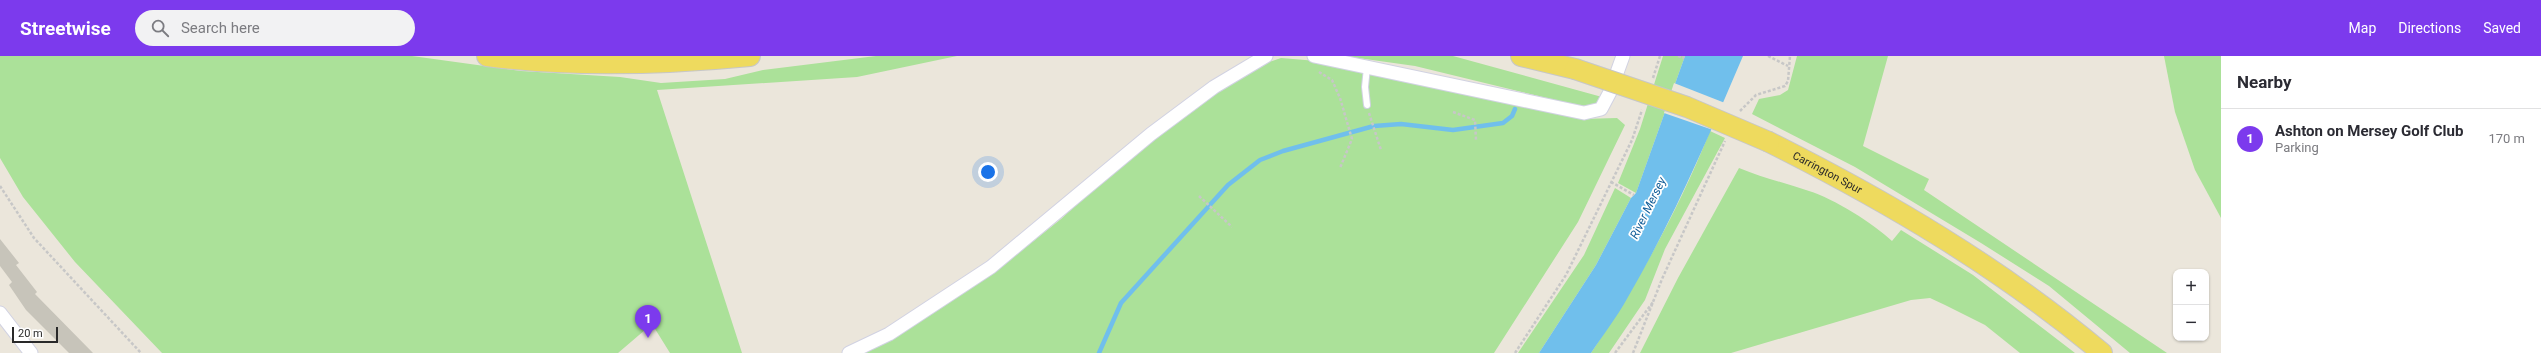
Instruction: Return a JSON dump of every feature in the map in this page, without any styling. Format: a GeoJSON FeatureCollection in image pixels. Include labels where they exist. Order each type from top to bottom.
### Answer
{"type":"FeatureCollection","features":[{"type":"Feature","properties":{"kind":"main road"},"geometry":{"type":"LineString","coordinates":[[487,56],[609,63],[711,60],[750,56]]}},
{"type":"Feature","properties":{"kind":"main road","name":"Carrington Spur"},"geometry":{"type":"LineString","coordinates":[[1521,56],[1575,69],[1687,107],[1768,142],[1849,182],[1926,226],[2026,293],[2102,353]]}},
{"type":"Feature","properties":{"kind":"street"},"geometry":{"type":"LineString","coordinates":[[849,353],[889,334],[955,293],[1056,215],[1151,134],[1214,87],[1266,56]]}},
{"type":"Feature","properties":{"kind":"street"},"geometry":{"type":"LineString","coordinates":[[1314,56],[1584,113],[1598,111],[1604,104],[1623,56]]}},
{"type":"Feature","properties":{"kind":"street"},"geometry":{"type":"LineString","coordinates":[[0,314],[32,353]]}},
{"type":"Feature","properties":{"kind":"lane"},"geometry":{"type":"LineString","coordinates":[[1367,67],[1365,87],[1367,105]]}},
{"type":"Feature","properties":{"kind":"path"},"geometry":{"type":"LineString","coordinates":[[1678,56],[1683,58],[1684,56]]}},
{"type":"Feature","properties":{"kind":"path"},"geometry":{"type":"LineString","coordinates":[[1768,56],[1788,66]]}},
{"type":"Feature","properties":{"kind":"path"},"geometry":{"type":"LineString","coordinates":[[1738,115],[1741,108],[1756,95],[1785,86],[1788,82],[1788,66],[1790,56]]}},
{"type":"Feature","properties":{"kind":"path"},"geometry":{"type":"LineString","coordinates":[[1317,71],[1332,80],[1340,98],[1352,139],[1340,168]]}},
{"type":"Feature","properties":{"kind":"path"},"geometry":{"type":"LineString","coordinates":[[1453,112],[1475,120],[1476,140]]}},
{"type":"Feature","properties":{"kind":"path"},"geometry":{"type":"LineString","coordinates":[[1370,121],[1381,150]]}},
{"type":"Feature","properties":{"kind":"path"},"geometry":{"type":"LineString","coordinates":[[1633,353],[1654,301],[1727,137]]}},
{"type":"Feature","properties":{"kind":"path"},"geometry":{"type":"LineString","coordinates":[[1515,353],[1566,275],[1632,140]]}},
{"type":"Feature","properties":{"kind":"path"},"geometry":{"type":"LineString","coordinates":[[1611,182],[1634,196]]}},
{"type":"Feature","properties":{"kind":"path"},"geometry":{"type":"LineString","coordinates":[[0,186],[34,238],[141,353]]}},
{"type":"Feature","properties":{"kind":"path"},"geometry":{"type":"LineString","coordinates":[[1200,196],[1232,227]]}},
{"type":"Feature","properties":{"kind":"path"},"geometry":{"type":"LineString","coordinates":[[1615,353],[1645,309],[1654,301]]}},
{"type":"Feature","properties":{"kind":"green space"},"geometry":{"type":"Polygon","coordinates":[[[0,56],[412,56],[521,71],[620,77],[661,83],[725,79],[763,70],[876,56],[957,56],[857,77],[657,90],[742,353],[670,353],[652,324],[618,353],[162,353],[75,262],[23,197],[0,158],[0,56]]]}},
{"type":"Feature","properties":{"kind":"green space"},"geometry":{"type":"Polygon","coordinates":[[[1344,56],[1453,56],[1602,97],[1594,105],[1580,106],[1415,66],[1344,56]]]}},
{"type":"Feature","properties":{"kind":"green space"},"geometry":{"type":"Polygon","coordinates":[[[1663,56],[1685,56],[1636,193],[1618,183],[1640,129],[1663,56]]]}},
{"type":"Feature","properties":{"kind":"green space"},"geometry":{"type":"Polygon","coordinates":[[[1797,56],[1888,56],[1863,146],[1929,179],[1924,190],[2167,353],[2130,353],[2049,286],[1981,243],[1855,167],[1752,114],[1759,99],[1780,95],[1788,90],[1797,56]]]}},
{"type":"Feature","properties":{"kind":"green space"},"geometry":{"type":"Polygon","coordinates":[[[2164,56],[2221,56],[2221,218],[2195,170],[2175,112],[2164,56]]]}},
{"type":"Feature","properties":{"kind":"green space"},"geometry":{"type":"Polygon","coordinates":[[[1281,58],[1317,61],[1488,97],[1581,119],[1617,118],[1625,125],[1578,222],[1494,353],[858,353],[996,271],[1061,219],[1126,159],[1218,90],[1255,67],[1281,58]]]}},
{"type":"Feature","properties":{"kind":"green space"},"geometry":{"type":"Polygon","coordinates":[[[1710,131],[1725,138],[1665,249],[1645,300],[1609,353],[1591,353],[1641,273],[1685,189],[1710,131]]]}},
{"type":"Feature","properties":{"kind":"green space"},"geometry":{"type":"Polygon","coordinates":[[[1739,168],[1830,199],[1864,220],[1892,241],[1901,230],[1973,275],[2075,353],[2020,353],[1985,325],[1930,298],[1911,300],[1731,353],[1640,353],[1678,278],[1739,168]]]}},
{"type":"Feature","properties":{"kind":"green space"},"geometry":{"type":"Polygon","coordinates":[[[1615,188],[1631,198],[1596,265],[1539,353],[1518,353],[1584,255],[1615,188]]]}},
{"type":"Feature","properties":{"kind":"water","name":"River Mersey"},"geometry":{"type":"Polygon","coordinates":[[[1685,56],[1743,56],[1675,209],[1624,304],[1591,353],[1539,353],[1596,265],[1631,198],[1636,193],[1685,56]]]}},
{"type":"Feature","properties":{"kind":"pier"},"geometry":{"type":"Polygon","coordinates":[[[1674,83],[1725,103],[1713,130],[1664,113],[1674,83]]]}},
{"type":"Feature","properties":{"kind":"building"},"geometry":{"type":"Polygon","coordinates":[[[0,239],[19,263],[16,265],[37,292],[35,294],[93,353],[69,353],[26,310],[9,285],[12,282],[0,266],[0,239]]]}},
{"type":"Feature","properties":{"kind":"waterway"},"geometry":{"type":"LineString","coordinates":[[1099,353],[1121,303],[1228,185],[1260,160],[1283,151],[1374,126],[1401,124],[1453,130],[1503,123],[1512,116],[1515,109]]}},
{"type":"Feature","properties":{"kind":"place","name":"Ashton on Mersey Golf Club"},"geometry":{"type":"Point","coordinates":[648,338]}}]}
